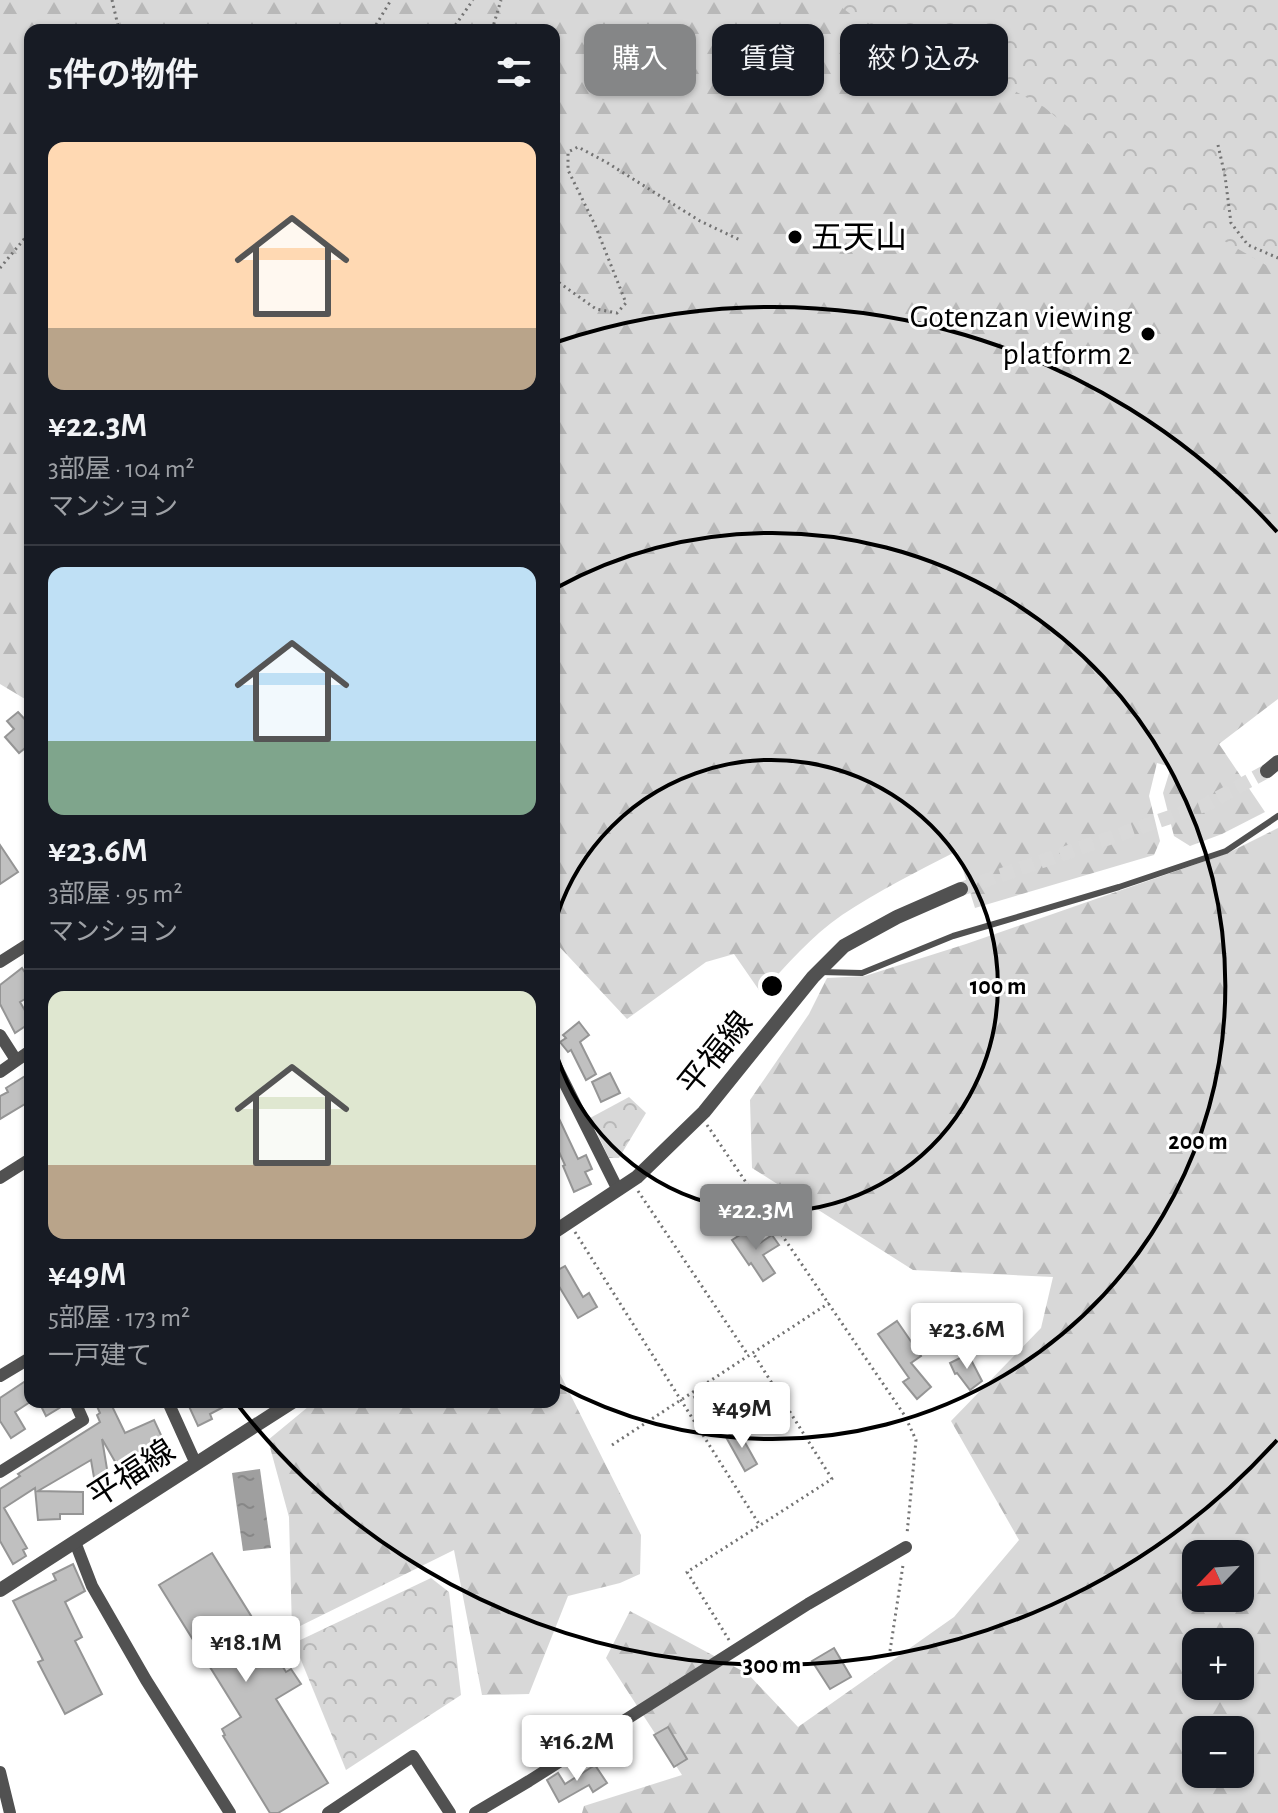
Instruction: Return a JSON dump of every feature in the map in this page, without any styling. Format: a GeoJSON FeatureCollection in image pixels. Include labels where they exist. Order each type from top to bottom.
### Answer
{"type":"FeatureCollection","features":[{"type":"Feature","properties":{"kind":"street","name":"平福線"},"geometry":{"type":"LineString","coordinates":[[560,1228],[625,1185],[701,1116],[818,972],[844,946],[897,917],[961,889]]}},
{"type":"Feature","properties":{"kind":"street"},"geometry":{"type":"LineString","coordinates":[[0,962],[24,947]]}},
{"type":"Feature","properties":{"kind":"street"},"geometry":{"type":"LineString","coordinates":[[0,1035],[16,1060]]}},
{"type":"Feature","properties":{"kind":"street"},"geometry":{"type":"LineString","coordinates":[[0,1072],[24,1055]]}},
{"type":"Feature","properties":{"kind":"street"},"geometry":{"type":"LineString","coordinates":[[560,1072],[625,1185]]}},
{"type":"Feature","properties":{"kind":"street"},"geometry":{"type":"LineString","coordinates":[[0,1178],[24,1163]]}},
{"type":"Feature","properties":{"kind":"street"},"geometry":{"type":"LineString","coordinates":[[0,1376],[24,1362]]}},
{"type":"Feature","properties":{"kind":"street"},"geometry":{"type":"LineString","coordinates":[[0,1472],[83,1420],[78,1408]]}},
{"type":"Feature","properties":{"kind":"street"},"geometry":{"type":"LineString","coordinates":[[171,1408],[196,1464]]}},
{"type":"Feature","properties":{"kind":"street","name":"平福線"},"geometry":{"type":"LineString","coordinates":[[0,1590],[283,1408]]}},
{"type":"Feature","properties":{"kind":"street"},"geometry":{"type":"LineString","coordinates":[[75,1542],[92,1586],[146,1680],[230,1813]]}},
{"type":"Feature","properties":{"kind":"street"},"geometry":{"type":"LineString","coordinates":[[475,1813],[808,1604],[906,1547]]}},
{"type":"Feature","properties":{"kind":"street"},"geometry":{"type":"LineString","coordinates":[[328,1813],[413,1756],[450,1813]]}},
{"type":"Feature","properties":{"kind":"street"},"geometry":{"type":"LineString","coordinates":[[0,1772],[10,1813]]}},
{"type":"Feature","properties":{"kind":"lane"},"geometry":{"type":"LineString","coordinates":[[818,972],[862,973],[953,936],[1119,887],[1226,851],[1278,816]]}},
{"type":"Feature","properties":{"kind":"path"},"geometry":{"type":"LineString","coordinates":[[112,0],[118,24]]}},
{"type":"Feature","properties":{"kind":"path"},"geometry":{"type":"LineString","coordinates":[[377,24],[391,0]]}},
{"type":"Feature","properties":{"kind":"path"},"geometry":{"type":"LineString","coordinates":[[456,24],[473,0]]}},
{"type":"Feature","properties":{"kind":"path"},"geometry":{"type":"LineString","coordinates":[[494,24],[501,0]]}},
{"type":"Feature","properties":{"kind":"path"},"geometry":{"type":"LineString","coordinates":[[1218,145],[1231,223],[1248,245],[1278,258]]}},
{"type":"Feature","properties":{"kind":"path"},"geometry":{"type":"LineString","coordinates":[[560,283],[596,309],[617,313],[626,303],[595,225],[568,170],[568,152],[578,147],[700,221],[740,240]]}},
{"type":"Feature","properties":{"kind":"path"},"geometry":{"type":"LineString","coordinates":[[0,268],[24,239]]}},
{"type":"Feature","properties":{"kind":"path"},"geometry":{"type":"LineString","coordinates":[[701,1116],[905,1416],[916,1440],[906,1547],[890,1651]]}},
{"type":"Feature","properties":{"kind":"path"},"geometry":{"type":"LineString","coordinates":[[625,1185],[750,1354],[832,1479],[687,1572],[735,1650]]}},
{"type":"Feature","properties":{"kind":"path"},"geometry":{"type":"LineString","coordinates":[[569,1222],[759,1525]]}},
{"type":"Feature","properties":{"kind":"path"},"geometry":{"type":"LineString","coordinates":[[612,1445],[830,1303]]}},
{"type":"Feature","properties":{"kind":"green space"},"geometry":{"type":"Polygon","coordinates":[[[0,0],[1278,0],[1278,699],[1219,744],[1265,812],[1190,846],[1174,836],[1163,793],[1171,767],[1157,763],[1149,796],[1160,841],[1154,855],[975,908],[957,851],[842,915],[809,942],[761,993],[734,954],[706,962],[627,1019],[560,947],[560,24],[24,24],[24,698],[0,684],[0,0]]]}},
{"type":"Feature","properties":{"kind":"green space"},"geometry":{"type":"Polygon","coordinates":[[[832,0],[1278,0],[1278,272],[1162,205],[1044,107],[1008,87],[1008,24],[872,24],[857,19],[832,0]]]}},
{"type":"Feature","properties":{"kind":"green space"},"geometry":{"type":"Polygon","coordinates":[[[1278,828],[1278,1813],[582,1813],[584,1806],[682,1775],[606,1658],[630,1611],[748,1674],[798,1727],[954,1617],[1019,1540],[951,1421],[1041,1328],[1053,1277],[913,1270],[752,1168],[750,1100],[809,1014],[827,978],[865,976],[1228,853],[1278,828]]]}},
{"type":"Feature","properties":{"kind":"green space"},"geometry":{"type":"Polygon","coordinates":[[[629,1097],[646,1113],[619,1158],[609,1158],[590,1118],[629,1097]]]}},
{"type":"Feature","properties":{"kind":"green space"},"geometry":{"type":"Polygon","coordinates":[[[560,1374],[641,1535],[640,1574],[620,1583],[568,1596],[529,1694],[482,1695],[454,1550],[292,1630],[289,1517],[268,1440],[307,1408],[560,1408],[560,1374]]]}},
{"type":"Feature","properties":{"kind":"green space"},"geometry":{"type":"Polygon","coordinates":[[[431,1578],[449,1592],[461,1695],[346,1770],[294,1643],[431,1578]]]}},
{"type":"Feature","properties":{"kind":"water"},"geometry":{"type":"Polygon","coordinates":[[[260,1469],[271,1548],[243,1551],[232,1473],[260,1469]]]}},
{"type":"Feature","properties":{"kind":"building"},"geometry":{"type":"Polygon","coordinates":[[[18,712],[24,718],[24,749],[19,753],[5,737],[14,729],[7,721],[18,712]]]}},
{"type":"Feature","properties":{"kind":"building"},"geometry":{"type":"Polygon","coordinates":[[[0,845],[18,872],[0,884],[0,845]]]}},
{"type":"Feature","properties":{"kind":"building"},"geometry":{"type":"Polygon","coordinates":[[[22,968],[24,1000],[20,1002],[24,1009],[24,1027],[15,1033],[0,1004],[0,985],[22,968]]]}},
{"type":"Feature","properties":{"kind":"building"},"geometry":{"type":"Polygon","coordinates":[[[579,1022],[589,1035],[580,1042],[596,1074],[586,1080],[571,1050],[568,1052],[560,1042],[566,1038],[563,1035],[579,1022]]]}},
{"type":"Feature","properties":{"kind":"building"},"geometry":{"type":"Polygon","coordinates":[[[610,1073],[620,1093],[601,1102],[592,1082],[610,1073]]]}},
{"type":"Feature","properties":{"kind":"building"},"geometry":{"type":"Polygon","coordinates":[[[24,1077],[24,1105],[0,1119],[0,1096],[8,1092],[6,1088],[24,1077]]]}},
{"type":"Feature","properties":{"kind":"building"},"geometry":{"type":"Polygon","coordinates":[[[560,1121],[578,1159],[586,1155],[592,1169],[585,1172],[591,1184],[574,1192],[560,1154],[560,1121]]]}},
{"type":"Feature","properties":{"kind":"building"},"geometry":{"type":"Polygon","coordinates":[[[751,1228],[760,1243],[772,1235],[779,1245],[763,1255],[775,1273],[763,1281],[732,1240],[751,1228]]]}},
{"type":"Feature","properties":{"kind":"building"},"geometry":{"type":"Polygon","coordinates":[[[565,1266],[583,1297],[589,1293],[597,1307],[578,1318],[560,1288],[560,1269],[565,1266]]]}},
{"type":"Feature","properties":{"kind":"building"},"geometry":{"type":"Polygon","coordinates":[[[897,1321],[921,1356],[911,1363],[931,1387],[917,1399],[903,1382],[909,1378],[878,1334],[897,1321]]]}},
{"type":"Feature","properties":{"kind":"building"},"geometry":{"type":"Polygon","coordinates":[[[968,1354],[982,1381],[970,1390],[955,1374],[950,1363],[968,1354]]]}},
{"type":"Feature","properties":{"kind":"building"},"geometry":{"type":"Polygon","coordinates":[[[24,1382],[24,1406],[15,1412],[25,1429],[11,1438],[0,1421],[0,1398],[24,1382]]]}},
{"type":"Feature","properties":{"kind":"building"},"geometry":{"type":"Polygon","coordinates":[[[713,1387],[720,1401],[701,1411],[694,1397],[713,1387]]]}},
{"type":"Feature","properties":{"kind":"building"},"geometry":{"type":"Polygon","coordinates":[[[42,1408],[59,1408],[46,1416],[42,1408]]]}},
{"type":"Feature","properties":{"kind":"building"},"geometry":{"type":"Polygon","coordinates":[[[98,1408],[113,1408],[125,1433],[154,1420],[168,1450],[121,1472],[102,1439],[110,1487],[96,1489],[91,1460],[38,1491],[83,1492],[83,1514],[60,1514],[60,1519],[38,1520],[35,1488],[4,1508],[27,1548],[23,1550],[26,1556],[13,1564],[0,1541],[0,1489],[20,1476],[18,1474],[100,1422],[97,1415],[100,1413],[98,1408]]]}},
{"type":"Feature","properties":{"kind":"building"},"geometry":{"type":"Polygon","coordinates":[[[190,1408],[222,1408],[210,1414],[212,1419],[198,1426],[190,1408]]]}},
{"type":"Feature","properties":{"kind":"building"},"geometry":{"type":"Polygon","coordinates":[[[738,1430],[757,1464],[745,1471],[726,1437],[738,1430]]]}},
{"type":"Feature","properties":{"kind":"building"},"geometry":{"type":"Polygon","coordinates":[[[212,1553],[286,1672],[291,1669],[301,1684],[276,1699],[328,1783],[278,1813],[270,1813],[223,1736],[222,1729],[241,1717],[159,1585],[212,1553]]]}},
{"type":"Feature","properties":{"kind":"building"},"geometry":{"type":"Polygon","coordinates":[[[73,1564],[85,1591],[65,1602],[82,1637],[75,1641],[102,1694],[65,1714],[38,1662],[43,1660],[13,1601],[56,1580],[53,1574],[73,1564]]]}},
{"type":"Feature","properties":{"kind":"building"},"geometry":{"type":"Polygon","coordinates":[[[834,1648],[851,1677],[830,1689],[812,1661],[834,1648]]]}},
{"type":"Feature","properties":{"kind":"building"},"geometry":{"type":"Polygon","coordinates":[[[668,1727],[687,1759],[674,1767],[654,1735],[668,1727]]]}},
{"type":"Feature","properties":{"kind":"building"},"geometry":{"type":"Polygon","coordinates":[[[595,1765],[607,1783],[593,1792],[589,1785],[559,1802],[547,1780],[558,1773],[565,1784],[595,1765]]]}},
{"type":"Feature","properties":{"kind":"tunnel"},"geometry":{"type":"LineString","coordinates":[[961,889],[1205,805],[1267,771]]}},
{"type":"Feature","properties":{"kind":"place","name":"五天山"},"geometry":{"type":"Point","coordinates":[795,237]}},
{"type":"Feature","properties":{"kind":"place","name":"Gotenzan viewing platform 2"},"geometry":{"type":"Point","coordinates":[1148,334]}}]}
